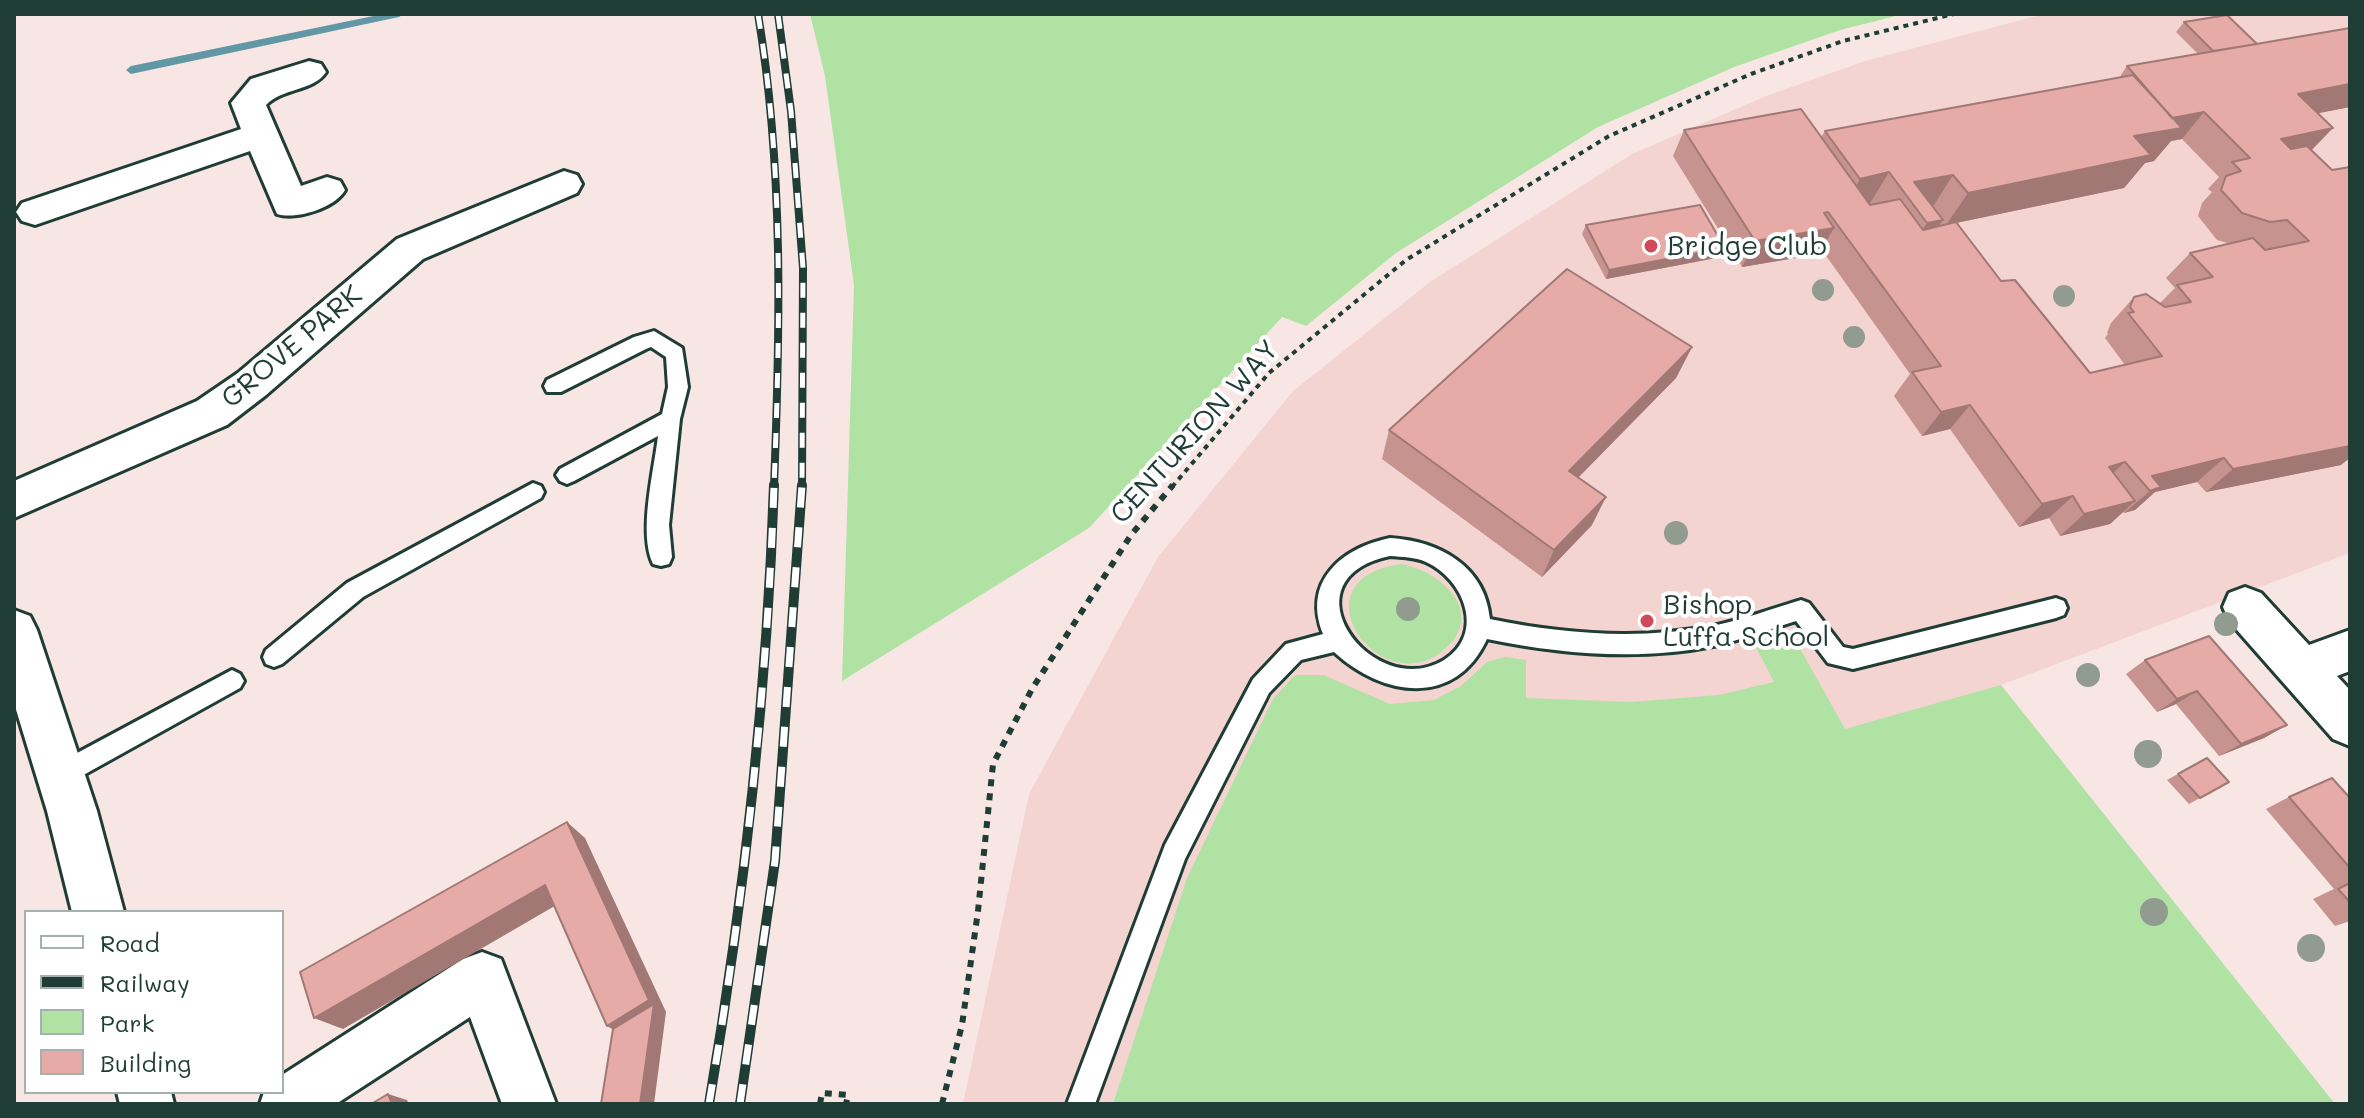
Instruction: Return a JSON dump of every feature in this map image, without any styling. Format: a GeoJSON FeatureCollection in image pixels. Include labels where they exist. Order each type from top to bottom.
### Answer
{"type":"FeatureCollection","features":[{"type":"Feature","properties":{"kind":"street"},"geometry":{"type":"LineString","coordinates":[[309,72],[263,87],[248,103],[290,205],[327,190]]}},
{"type":"Feature","properties":{"kind":"street"},"geometry":{"type":"LineString","coordinates":[[30,218],[260,135]]}},
{"type":"Feature","properties":{"kind":"street","name":"GROVE PARK"},"geometry":{"type":"LineString","coordinates":[[14,500],[212,413],[252,384],[410,249],[564,184]]}},
{"type":"Feature","properties":{"kind":"street"},"geometry":{"type":"LineString","coordinates":[[2245,607],[2350,724]]}},
{"type":"Feature","properties":{"kind":"street"},"geometry":{"type":"LineString","coordinates":[[14,630],[60,775],[97,910]]}},
{"type":"Feature","properties":{"kind":"street"},"geometry":{"type":"LineString","coordinates":[[2301,669],[2350,650]]}},
{"type":"Feature","properties":{"kind":"street"},"geometry":{"type":"LineString","coordinates":[[287,1104],[482,978],[529,1104]]}},
{"type":"Feature","properties":{"kind":"lane"},"geometry":{"type":"LineString","coordinates":[[554,386],[641,342],[654,339],[675,353],[679,388],[670,419],[658,525],[661,557]]}},
{"type":"Feature","properties":{"kind":"lane"},"geometry":{"type":"LineString","coordinates":[[567,475],[670,419]]}},
{"type":"Feature","properties":{"kind":"lane"},"geometry":{"type":"LineString","coordinates":[[274,657],[355,590],[533,492]]}},
{"type":"Feature","properties":{"kind":"lane"},"geometry":{"type":"LineString","coordinates":[[1390,547],[1413,548],[1436,556],[1455,569],[1470,586],[1478,607],[1479,627],[1470,649],[1454,666],[1431,677],[1405,679],[1378,673],[1355,660],[1338,641],[1330,620],[1329,599],[1336,579],[1349,563],[1390,547]]}},
{"type":"Feature","properties":{"kind":"lane"},"geometry":{"type":"LineString","coordinates":[[1479,627],[1541,641],[1614,644],[1702,638],[1801,610],[1836,656],[1853,659],[2056,608]]}},
{"type":"Feature","properties":{"kind":"lane"},"geometry":{"type":"LineString","coordinates":[[1081,1104],[1174,854],[1261,686],[1294,651],[1338,641]]}},
{"type":"Feature","properties":{"kind":"lane"},"geometry":{"type":"LineString","coordinates":[[60,775],[232,681]]}},
{"type":"Feature","properties":{"kind":"path","name":"CENTURION WAY"},"geometry":{"type":"LineString","coordinates":[[942,1104],[962,1025],[978,911],[993,764],[1032,689],[1131,535],[1269,373],[1406,260],[1609,136],[1751,74],[1830,46],[1954,14]]}},
{"type":"Feature","properties":{"kind":"path"},"geometry":{"type":"LineString","coordinates":[[820,1104],[822,1093],[848,1095],[846,1104]]}},
{"type":"Feature","properties":{"kind":"shaded area","name":"Bishop Luffa School"},"geometry":{"type":"Polygon","coordinates":[[[2044,14],[2350,14],[2350,553],[2001,685],[2335,1104],[963,1104],[1029,794],[1158,557],[1293,391],[1430,282],[1632,154],[1766,96],[1865,61],[2044,14]]]}},
{"type":"Feature","properties":{"kind":"green space"},"geometry":{"type":"Polygon","coordinates":[[[810,14],[1904,14],[1840,30],[1734,67],[1598,127],[1396,253],[1306,326],[1282,317],[1089,528],[842,681],[854,285],[825,76],[810,14]]]}},
{"type":"Feature","properties":{"kind":"green space"},"geometry":{"type":"Polygon","coordinates":[[[1401,564],[1433,576],[1446,586],[1461,611],[1461,625],[1454,639],[1440,653],[1416,663],[1392,661],[1371,649],[1356,631],[1349,611],[1353,591],[1369,574],[1401,564]]]}},
{"type":"Feature","properties":{"kind":"green space"},"geometry":{"type":"Polygon","coordinates":[[[1793,636],[1845,729],[2001,685],[2335,1104],[1113,1104],[1187,878],[1273,699],[1295,675],[1323,675],[1390,704],[1434,700],[1461,686],[1487,662],[1505,657],[1526,660],[1526,698],[1631,702],[1719,695],[1774,682],[1756,647],[1793,636]]]}},
{"type":"Feature","properties":{"kind":"building"},"geometry":{"type":"Polygon","coordinates":[[[2227,15],[2257,44],[2213,51],[2184,22],[2227,15]]]}},
{"type":"Feature","properties":{"kind":"building"},"geometry":{"type":"Polygon","coordinates":[[[2350,28],[2350,84],[2298,94],[2333,128],[2281,139],[2291,149],[2307,146],[2332,170],[2350,167],[2350,446],[2233,469],[2224,458],[2152,476],[2161,487],[2150,491],[2125,462],[2109,467],[2135,501],[2084,514],[2073,496],[2042,504],[1970,405],[1941,412],[1912,372],[1941,366],[1828,212],[1824,213],[1834,228],[1755,241],[1684,130],[1801,109],[1870,205],[1900,199],[1923,230],[1956,222],[2001,281],[2015,280],[2090,373],[2162,356],[2128,313],[2134,312],[2130,307],[2134,297],[2146,294],[2165,307],[2191,302],[2177,285],[2213,277],[2190,253],[2253,238],[2265,250],[2309,241],[2287,220],[2270,222],[2242,213],[2221,190],[2226,176],[2241,171],[2232,162],[2250,158],[2204,112],[2172,118],[2127,66],[2350,28]]]}},
{"type":"Feature","properties":{"kind":"building"},"geometry":{"type":"Polygon","coordinates":[[[2133,75],[2182,128],[2134,136],[2151,155],[1968,193],[1953,175],[1914,182],[1943,220],[1927,223],[1889,172],[1860,179],[1825,131],[2133,75]]]}},
{"type":"Feature","properties":{"kind":"building","name":"Bridge Club"},"geometry":{"type":"Polygon","coordinates":[[[1700,205],[1725,248],[1609,270],[1586,225],[1700,205]]]}},
{"type":"Feature","properties":{"kind":"building"},"geometry":{"type":"Polygon","coordinates":[[[1567,269],[1692,347],[1569,471],[1606,497],[1554,550],[1389,430],[1567,269]]]}},
{"type":"Feature","properties":{"kind":"building"},"geometry":{"type":"Polygon","coordinates":[[[2209,636],[2287,725],[2241,744],[2197,691],[2177,699],[2145,660],[2209,636]]]}},
{"type":"Feature","properties":{"kind":"building"},"geometry":{"type":"Polygon","coordinates":[[[2207,758],[2229,782],[2200,798],[2178,774],[2207,758]]]}},
{"type":"Feature","properties":{"kind":"building"},"geometry":{"type":"Polygon","coordinates":[[[2332,778],[2350,798],[2350,868],[2289,797],[2332,778]]]}},
{"type":"Feature","properties":{"kind":"building"},"geometry":{"type":"Polygon","coordinates":[[[567,822],[649,1000],[607,1026],[545,885],[314,1018],[300,972],[567,822]]]}},
{"type":"Feature","properties":{"kind":"building"},"geometry":{"type":"Polygon","coordinates":[[[2350,883],[2350,902],[2338,889],[2350,883]]]}},
{"type":"Feature","properties":{"kind":"building"},"geometry":{"type":"Polygon","coordinates":[[[654,1004],[640,1104],[601,1104],[613,1029],[654,1004]]]}},
{"type":"Feature","properties":{"kind":"building"},"geometry":{"type":"Polygon","coordinates":[[[388,1094],[392,1104],[371,1104],[388,1094]]]}},
{"type":"Feature","properties":{"kind":"waterway"},"geometry":{"type":"LineString","coordinates":[[131,70],[399,14]]}},
{"type":"Feature","properties":{"kind":"railway"},"geometry":{"type":"LineString","coordinates":[[758,14],[772,132],[778,250],[774,487]]}},
{"type":"Feature","properties":{"kind":"railway"},"geometry":{"type":"LineString","coordinates":[[778,14],[791,111],[803,268],[802,487]]}},
{"type":"Feature","properties":{"kind":"railway"},"geometry":{"type":"LineString","coordinates":[[709,1104],[733,950],[752,796],[766,641],[774,485]]}},
{"type":"Feature","properties":{"kind":"railway"},"geometry":{"type":"LineString","coordinates":[[740,1104],[775,861],[802,485]]}},
{"type":"Feature","properties":{"kind":"place","name":"Bridge Club"},"geometry":{"type":"Point","coordinates":[1651,246]}},
{"type":"Feature","properties":{"kind":"place","name":"Bishop Luffa School"},"geometry":{"type":"Point","coordinates":[1647,621]}}]}
